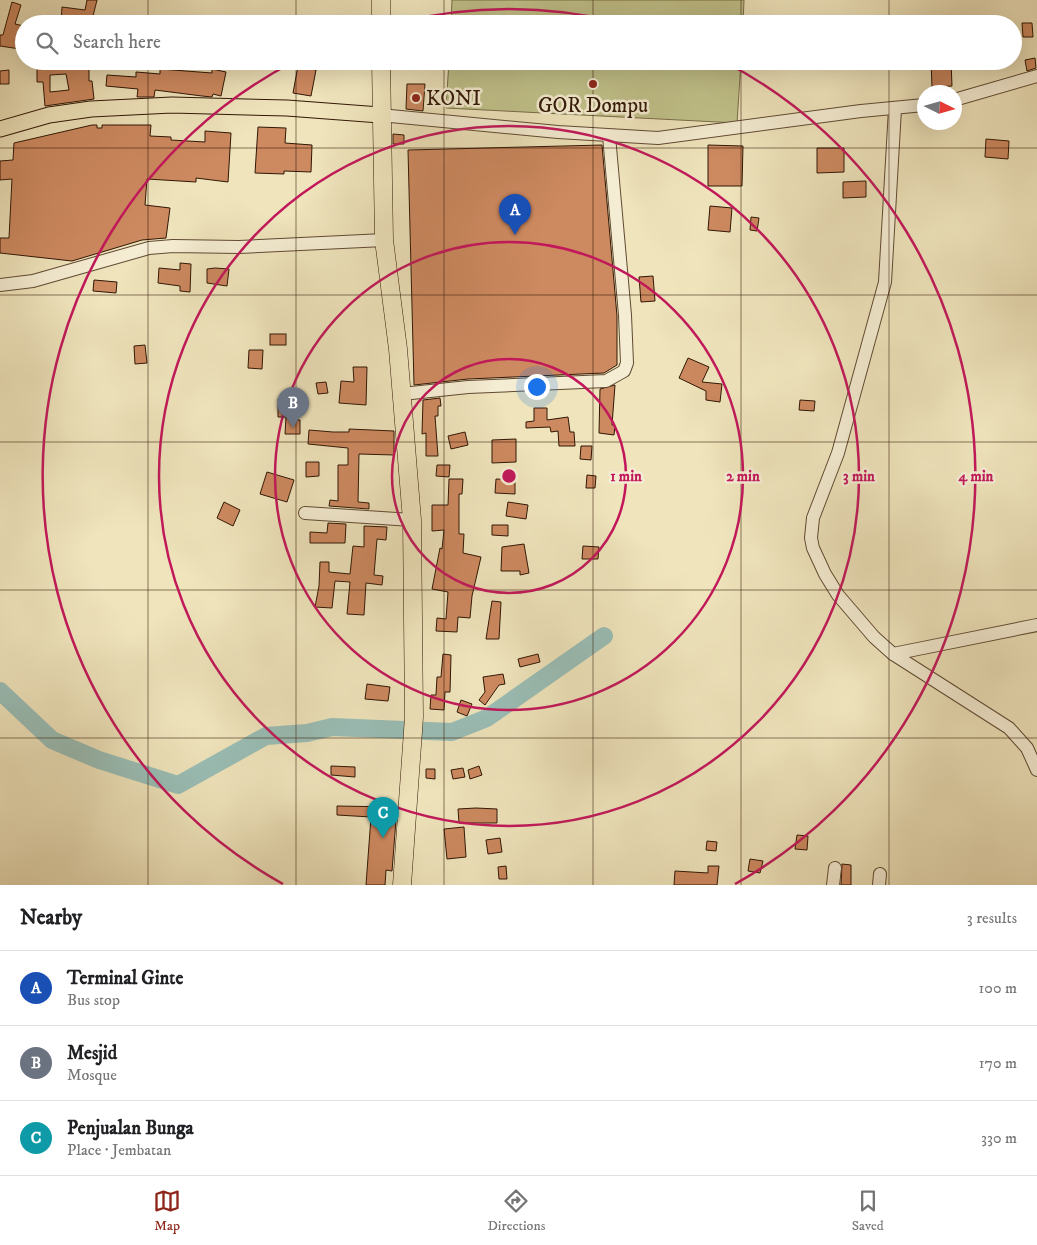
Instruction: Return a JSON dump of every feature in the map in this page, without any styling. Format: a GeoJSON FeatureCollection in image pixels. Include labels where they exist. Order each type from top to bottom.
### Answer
{"type":"FeatureCollection","features":[{"type":"Feature","properties":{"kind":"highway"},"geometry":{"type":"LineString","coordinates":[[381,0],[381,15]]}},
{"type":"Feature","properties":{"kind":"highway"},"geometry":{"type":"LineString","coordinates":[[381,70],[380,115],[384,240],[402,394],[412,520],[414,717],[402,885]]}},
{"type":"Feature","properties":{"kind":"main road"},"geometry":{"type":"LineString","coordinates":[[0,129],[49,115],[91,109],[172,105],[287,108],[380,115]]}},
{"type":"Feature","properties":{"kind":"street"},"geometry":{"type":"LineString","coordinates":[[962,98],[1037,76]]}},
{"type":"Feature","properties":{"kind":"street"},"geometry":{"type":"LineString","coordinates":[[380,115],[609,136],[658,138],[917,106]]}},
{"type":"Feature","properties":{"kind":"street"},"geometry":{"type":"LineString","coordinates":[[895,109],[885,282],[838,453],[813,518],[811,538],[813,548],[824,574],[838,595],[874,637],[893,654],[939,686],[1009,728],[1027,748],[1037,770]]}},
{"type":"Feature","properties":{"kind":"street"},"geometry":{"type":"LineString","coordinates":[[402,394],[468,387],[606,380],[624,371],[627,362],[625,315],[609,136]]}},
{"type":"Feature","properties":{"kind":"street"},"geometry":{"type":"LineString","coordinates":[[0,285],[33,281],[149,248],[384,240]]}},
{"type":"Feature","properties":{"kind":"street"},"geometry":{"type":"LineString","coordinates":[[305,513],[412,520]]}},
{"type":"Feature","properties":{"kind":"street"},"geometry":{"type":"LineString","coordinates":[[893,654],[1037,625]]}},
{"type":"Feature","properties":{"kind":"street"},"geometry":{"type":"LineString","coordinates":[[833,885],[835,868]]}},
{"type":"Feature","properties":{"kind":"green space"},"geometry":{"type":"Polygon","coordinates":[[[452,0],[744,0],[743,15],[451,15],[452,0]]]}},
{"type":"Feature","properties":{"kind":"green space","name":"GOR Dompu"},"geometry":{"type":"Polygon","coordinates":[[[448,70],[740,70],[737,123],[446,108],[448,70]]]}},
{"type":"Feature","properties":{"kind":"building"},"geometry":{"type":"Polygon","coordinates":[[[87,0],[97,0],[93,15],[62,15],[62,7],[85,10],[87,0]]]}},
{"type":"Feature","properties":{"kind":"building"},"geometry":{"type":"Polygon","coordinates":[[[12,2],[21,5],[18,15],[15,15],[15,48],[0,46],[0,35],[3,35],[12,2]]]}},
{"type":"Feature","properties":{"kind":"building"},"geometry":{"type":"Polygon","coordinates":[[[1022,23],[1032,23],[1033,37],[1023,37],[1022,23]]]}},
{"type":"Feature","properties":{"kind":"building"},"geometry":{"type":"Polygon","coordinates":[[[1035,58],[1036,68],[1027,71],[1025,60],[1035,58]]]}},
{"type":"Feature","properties":{"kind":"building"},"geometry":{"type":"Polygon","coordinates":[[[9,70],[9,84],[0,84],[0,71],[9,70]]]}},
{"type":"Feature","properties":{"kind":"building"},"geometry":{"type":"Polygon","coordinates":[[[37,70],[89,70],[89,81],[92,81],[94,99],[45,106],[43,82],[37,82],[37,70]],[[66,74],[50,75],[50,92],[69,90],[66,74]]]}},
{"type":"Feature","properties":{"kind":"building"},"geometry":{"type":"Polygon","coordinates":[[[160,70],[212,73],[212,70],[217,70],[226,72],[221,96],[213,94],[212,97],[155,90],[154,97],[137,97],[138,89],[106,86],[107,75],[136,77],[136,72],[160,74],[160,70]]]}},
{"type":"Feature","properties":{"kind":"building"},"geometry":{"type":"Polygon","coordinates":[[[297,70],[316,70],[311,96],[293,93],[297,70]]]}},
{"type":"Feature","properties":{"kind":"building"},"geometry":{"type":"Polygon","coordinates":[[[931,70],[951,70],[952,85],[932,85],[931,70]]]}},
{"type":"Feature","properties":{"kind":"building"},"geometry":{"type":"Polygon","coordinates":[[[407,84],[425,84],[423,111],[406,109],[407,84]]]}},
{"type":"Feature","properties":{"kind":"building"},"geometry":{"type":"Polygon","coordinates":[[[92,125],[102,128],[102,125],[151,125],[150,136],[171,137],[171,140],[205,142],[205,131],[231,133],[228,182],[196,178],[196,182],[147,179],[145,205],[170,208],[166,238],[142,240],[72,261],[0,253],[0,238],[9,238],[12,179],[0,180],[0,161],[13,160],[14,143],[92,125]]]}},
{"type":"Feature","properties":{"kind":"building"},"geometry":{"type":"Polygon","coordinates":[[[258,127],[286,128],[285,143],[312,145],[311,172],[284,171],[284,174],[255,173],[258,127]]]}},
{"type":"Feature","properties":{"kind":"building"},"geometry":{"type":"Polygon","coordinates":[[[393,134],[404,135],[404,144],[393,144],[393,134]]]}},
{"type":"Feature","properties":{"kind":"building"},"geometry":{"type":"Polygon","coordinates":[[[986,139],[1009,141],[1008,159],[985,157],[986,139]]]}},
{"type":"Feature","properties":{"kind":"building"},"geometry":{"type":"Polygon","coordinates":[[[602,145],[617,316],[617,365],[604,373],[468,379],[414,385],[408,150],[602,145]]]}},
{"type":"Feature","properties":{"kind":"building"},"geometry":{"type":"Polygon","coordinates":[[[708,145],[743,146],[742,186],[708,186],[708,145]]]}},
{"type":"Feature","properties":{"kind":"building"},"geometry":{"type":"Polygon","coordinates":[[[817,148],[844,148],[844,172],[817,173],[817,148]]]}},
{"type":"Feature","properties":{"kind":"building"},"geometry":{"type":"Polygon","coordinates":[[[866,181],[866,197],[843,198],[843,182],[866,181]]]}},
{"type":"Feature","properties":{"kind":"building"},"geometry":{"type":"Polygon","coordinates":[[[710,206],[732,208],[730,232],[708,230],[710,206]]]}},
{"type":"Feature","properties":{"kind":"building"},"geometry":{"type":"Polygon","coordinates":[[[751,217],[759,218],[757,231],[750,230],[751,217]]]}},
{"type":"Feature","properties":{"kind":"building"},"geometry":{"type":"Polygon","coordinates":[[[180,263],[191,264],[190,292],[180,291],[180,286],[158,283],[159,268],[180,270],[180,263]]]}},
{"type":"Feature","properties":{"kind":"building"},"geometry":{"type":"Polygon","coordinates":[[[207,269],[229,269],[227,286],[207,283],[207,269]]]}},
{"type":"Feature","properties":{"kind":"building"},"geometry":{"type":"Polygon","coordinates":[[[653,276],[655,301],[641,302],[639,277],[653,276]]]}},
{"type":"Feature","properties":{"kind":"building"},"geometry":{"type":"Polygon","coordinates":[[[94,280],[117,282],[116,293],[93,291],[94,280]]]}},
{"type":"Feature","properties":{"kind":"building"},"geometry":{"type":"Polygon","coordinates":[[[270,334],[286,334],[286,345],[270,345],[270,334]]]}},
{"type":"Feature","properties":{"kind":"building"},"geometry":{"type":"Polygon","coordinates":[[[145,345],[147,363],[135,364],[134,346],[145,345]]]}},
{"type":"Feature","properties":{"kind":"building"},"geometry":{"type":"Polygon","coordinates":[[[249,350],[263,350],[262,369],[248,368],[249,350]]]}},
{"type":"Feature","properties":{"kind":"building"},"geometry":{"type":"Polygon","coordinates":[[[688,358],[709,367],[702,382],[722,384],[720,402],[706,400],[706,391],[679,378],[688,358]]]}},
{"type":"Feature","properties":{"kind":"building"},"geometry":{"type":"Polygon","coordinates":[[[353,367],[367,367],[366,405],[339,403],[341,381],[354,382],[353,367]]]}},
{"type":"Feature","properties":{"kind":"building"},"geometry":{"type":"Polygon","coordinates":[[[326,382],[328,393],[318,394],[316,383],[326,382]]]}},
{"type":"Feature","properties":{"kind":"building"},"geometry":{"type":"Polygon","coordinates":[[[615,385],[612,425],[615,425],[614,435],[599,433],[600,389],[615,385]]]}},
{"type":"Feature","properties":{"kind":"building"},"geometry":{"type":"Polygon","coordinates":[[[440,398],[441,406],[438,406],[438,416],[435,416],[438,456],[426,456],[426,433],[422,434],[423,400],[440,398]]]}},
{"type":"Feature","properties":{"kind":"building"},"geometry":{"type":"Polygon","coordinates":[[[278,399],[297,399],[297,420],[300,420],[300,434],[285,434],[286,417],[278,417],[278,399]]]}},
{"type":"Feature","properties":{"kind":"building"},"geometry":{"type":"Polygon","coordinates":[[[800,400],[815,401],[814,411],[799,410],[800,400]]]}},
{"type":"Feature","properties":{"kind":"building"},"geometry":{"type":"Polygon","coordinates":[[[534,408],[547,408],[547,420],[568,417],[570,432],[574,432],[575,446],[559,446],[558,431],[551,432],[550,427],[526,428],[526,422],[534,421],[534,408]]]}},
{"type":"Feature","properties":{"kind":"building"},"geometry":{"type":"Polygon","coordinates":[[[349,429],[394,431],[394,455],[359,454],[358,502],[369,503],[369,509],[329,506],[330,500],[338,501],[338,465],[348,465],[348,448],[308,444],[309,430],[349,432],[349,429]]]}},
{"type":"Feature","properties":{"kind":"building"},"geometry":{"type":"Polygon","coordinates":[[[465,432],[468,445],[451,449],[448,436],[465,432]]]}},
{"type":"Feature","properties":{"kind":"building"},"geometry":{"type":"Polygon","coordinates":[[[516,439],[516,462],[492,463],[492,440],[516,439]]]}},
{"type":"Feature","properties":{"kind":"building"},"geometry":{"type":"Polygon","coordinates":[[[581,446],[592,446],[591,460],[580,459],[581,446]]]}},
{"type":"Feature","properties":{"kind":"building"},"geometry":{"type":"Polygon","coordinates":[[[306,462],[319,462],[319,476],[306,477],[306,462]]]}},
{"type":"Feature","properties":{"kind":"building"},"geometry":{"type":"Polygon","coordinates":[[[437,465],[450,465],[449,477],[436,476],[437,465]]]}},
{"type":"Feature","properties":{"kind":"building"},"geometry":{"type":"Polygon","coordinates":[[[267,472],[294,480],[287,502],[260,494],[267,472]]]}},
{"type":"Feature","properties":{"kind":"building"},"geometry":{"type":"Polygon","coordinates":[[[587,475],[596,476],[595,488],[586,488],[587,475]]]}},
{"type":"Feature","properties":{"kind":"building"},"geometry":{"type":"Polygon","coordinates":[[[449,479],[463,479],[462,494],[459,494],[459,534],[464,534],[463,553],[481,557],[472,596],[470,618],[458,617],[457,632],[436,631],[437,618],[446,619],[448,592],[432,589],[440,548],[442,549],[444,530],[432,531],[432,505],[448,505],[449,479]]]}},
{"type":"Feature","properties":{"kind":"building"},"geometry":{"type":"Polygon","coordinates":[[[496,479],[515,480],[515,494],[495,493],[496,479]]]}},
{"type":"Feature","properties":{"kind":"building"},"geometry":{"type":"Polygon","coordinates":[[[224,502],[240,510],[233,526],[217,518],[224,502]]]}},
{"type":"Feature","properties":{"kind":"building"},"geometry":{"type":"Polygon","coordinates":[[[508,502],[528,505],[526,519],[506,516],[508,502]]]}},
{"type":"Feature","properties":{"kind":"building"},"geometry":{"type":"Polygon","coordinates":[[[328,523],[346,524],[345,543],[310,543],[310,532],[327,533],[328,523]]]}},
{"type":"Feature","properties":{"kind":"building"},"geometry":{"type":"Polygon","coordinates":[[[492,525],[508,525],[508,536],[492,535],[492,525]]]}},
{"type":"Feature","properties":{"kind":"building"},"geometry":{"type":"Polygon","coordinates":[[[364,526],[387,527],[386,540],[377,539],[374,575],[383,576],[382,585],[366,583],[364,615],[347,614],[350,582],[335,581],[332,608],[315,607],[319,586],[320,562],[329,562],[329,572],[350,574],[353,546],[364,547],[364,526]]]}},
{"type":"Feature","properties":{"kind":"building"},"geometry":{"type":"Polygon","coordinates":[[[524,544],[529,573],[520,575],[520,571],[501,571],[502,547],[524,544]]]}},
{"type":"Feature","properties":{"kind":"building"},"geometry":{"type":"Polygon","coordinates":[[[583,546],[599,547],[598,559],[582,559],[583,546]]]}},
{"type":"Feature","properties":{"kind":"building"},"geometry":{"type":"Polygon","coordinates":[[[492,601],[501,602],[499,639],[486,639],[492,601]]]}},
{"type":"Feature","properties":{"kind":"building"},"geometry":{"type":"Polygon","coordinates":[[[443,654],[451,655],[450,692],[445,692],[444,710],[430,709],[431,695],[436,695],[437,677],[441,677],[443,654]]]}},
{"type":"Feature","properties":{"kind":"building"},"geometry":{"type":"Polygon","coordinates":[[[538,654],[540,662],[520,667],[518,659],[538,654]]]}},
{"type":"Feature","properties":{"kind":"building"},"geometry":{"type":"Polygon","coordinates":[[[503,674],[505,684],[499,685],[485,705],[479,700],[485,692],[483,677],[503,674]]]}},
{"type":"Feature","properties":{"kind":"building"},"geometry":{"type":"Polygon","coordinates":[[[367,684],[390,687],[388,701],[365,699],[367,684]]]}},
{"type":"Feature","properties":{"kind":"building"},"geometry":{"type":"Polygon","coordinates":[[[461,700],[472,704],[467,716],[457,712],[461,700]]]}},
{"type":"Feature","properties":{"kind":"building"},"geometry":{"type":"Polygon","coordinates":[[[331,766],[355,767],[355,777],[331,775],[331,766]]]}},
{"type":"Feature","properties":{"kind":"building"},"geometry":{"type":"Polygon","coordinates":[[[479,766],[482,775],[470,779],[468,770],[479,766]]]}},
{"type":"Feature","properties":{"kind":"building"},"geometry":{"type":"Polygon","coordinates":[[[463,768],[465,777],[453,779],[451,770],[463,768]]]}},
{"type":"Feature","properties":{"kind":"building"},"geometry":{"type":"Polygon","coordinates":[[[426,769],[435,769],[435,779],[426,778],[426,769]]]}},
{"type":"Feature","properties":{"kind":"building"},"geometry":{"type":"Polygon","coordinates":[[[337,806],[397,807],[392,871],[386,870],[385,885],[366,885],[371,817],[337,815],[337,806]]]}},
{"type":"Feature","properties":{"kind":"building"},"geometry":{"type":"Polygon","coordinates":[[[458,809],[497,809],[497,823],[459,823],[458,809]]]}},
{"type":"Feature","properties":{"kind":"building"},"geometry":{"type":"Polygon","coordinates":[[[464,827],[466,857],[447,859],[444,829],[464,827]]]}},
{"type":"Feature","properties":{"kind":"building"},"geometry":{"type":"Polygon","coordinates":[[[797,835],[808,836],[807,850],[795,849],[797,835]]]}},
{"type":"Feature","properties":{"kind":"building"},"geometry":{"type":"Polygon","coordinates":[[[500,838],[502,852],[488,854],[486,840],[500,838]]]}},
{"type":"Feature","properties":{"kind":"building"},"geometry":{"type":"Polygon","coordinates":[[[707,841],[717,842],[716,851],[706,850],[707,841]]]}},
{"type":"Feature","properties":{"kind":"building"},"geometry":{"type":"Polygon","coordinates":[[[750,859],[763,861],[760,873],[748,871],[750,859]]]}},
{"type":"Feature","properties":{"kind":"building"},"geometry":{"type":"Polygon","coordinates":[[[842,864],[851,865],[851,885],[841,885],[842,864]]]}},
{"type":"Feature","properties":{"kind":"building"},"geometry":{"type":"Polygon","coordinates":[[[506,866],[507,879],[499,879],[498,867],[506,866]]]}},
{"type":"Feature","properties":{"kind":"building"},"geometry":{"type":"Polygon","coordinates":[[[708,866],[719,866],[717,885],[674,885],[675,871],[708,873],[708,866]]]}},
{"type":"Feature","properties":{"kind":"waterway"},"geometry":{"type":"LineString","coordinates":[[0,691],[52,740],[99,760],[178,785],[266,736],[307,733],[332,727],[452,732],[487,718],[604,636]]}},
{"type":"Feature","properties":{"kind":"place","name":"GOR Dompu"},"geometry":{"type":"Point","coordinates":[593,84]}},
{"type":"Feature","properties":{"kind":"place","name":"KONI"},"geometry":{"type":"Point","coordinates":[416,98]}},
{"type":"Feature","properties":{"kind":"place","name":"Terminal Ginte"},"geometry":{"type":"Point","coordinates":[515,235]}},
{"type":"Feature","properties":{"kind":"place","name":"Mesjid"},"geometry":{"type":"Point","coordinates":[293,428]}},
{"type":"Feature","properties":{"kind":"place","name":"Penjualan Bunga"},"geometry":{"type":"Point","coordinates":[383,838]}}]}
